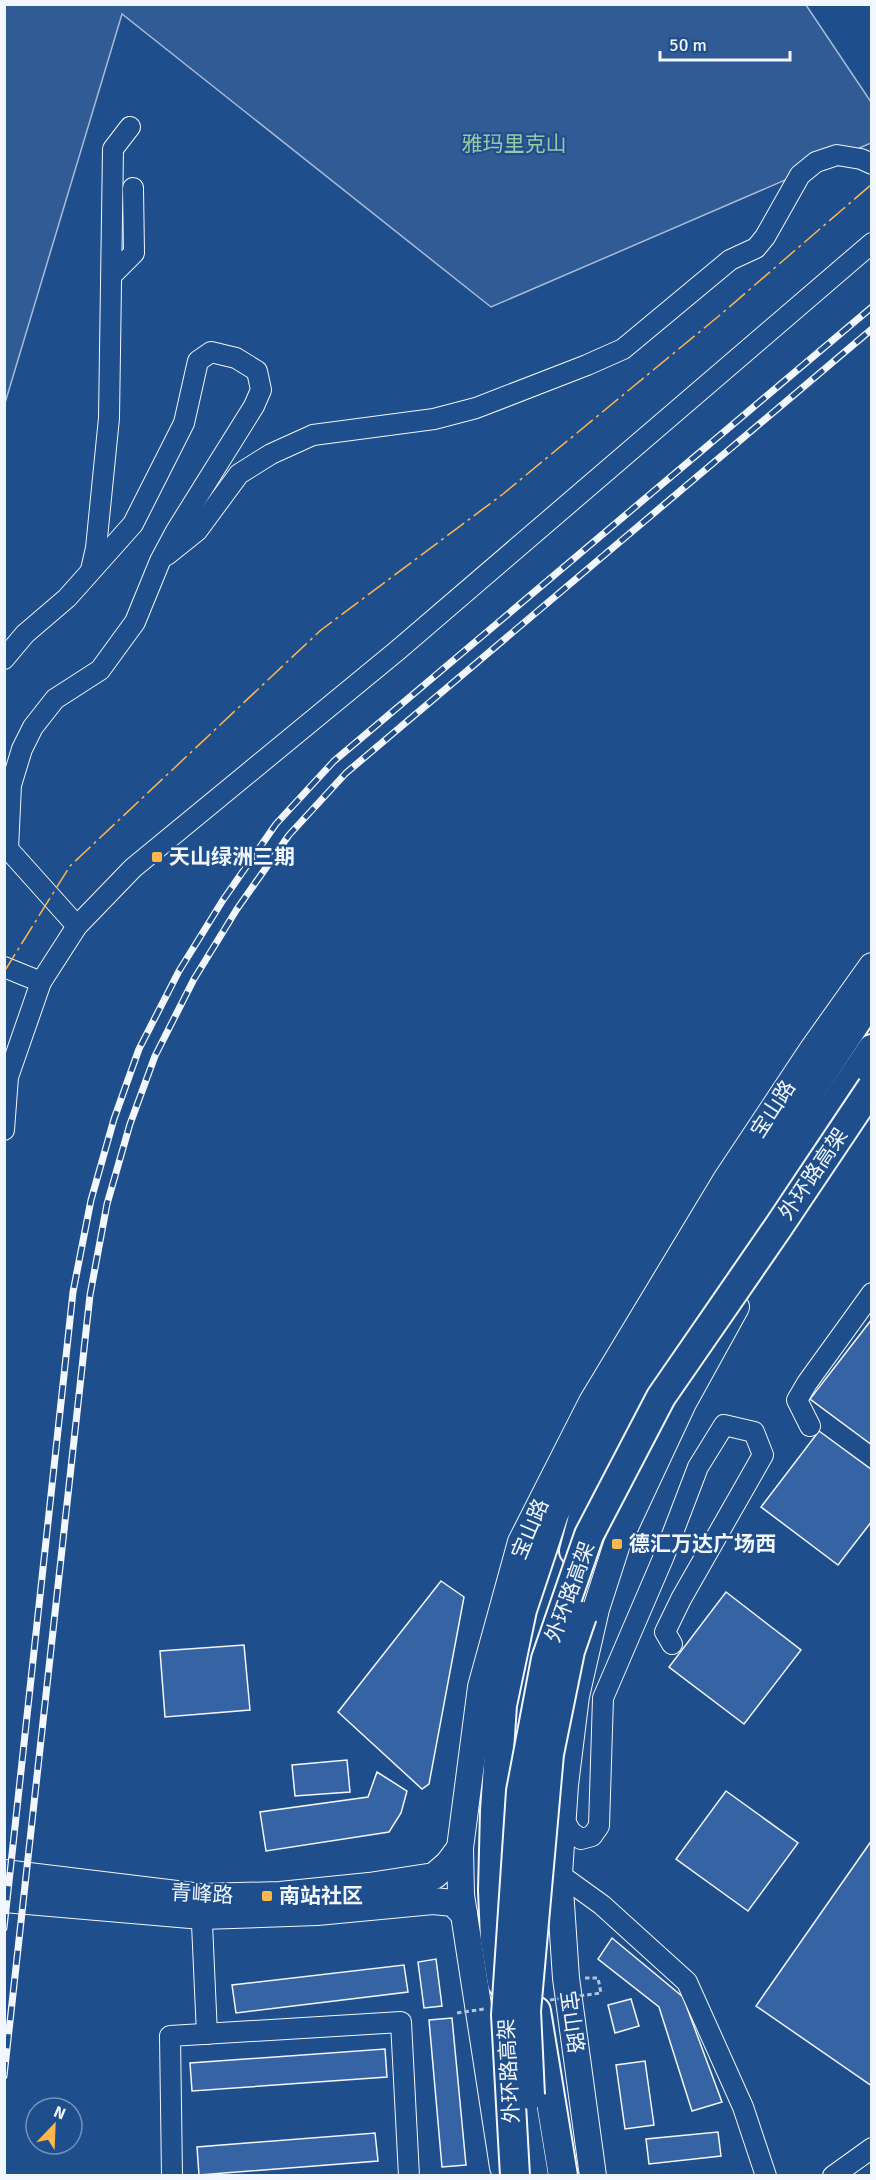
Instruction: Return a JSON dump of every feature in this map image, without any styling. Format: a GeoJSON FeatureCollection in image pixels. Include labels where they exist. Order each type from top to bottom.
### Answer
{"type":"FeatureCollection","features":[{"type":"Feature","properties":{"kind":"highway"},"geometry":{"type":"LineString","coordinates":[[533,2175],[495,1940],[493,1890],[495,1811],[502,1705],[522,1610],[554,1514],[618,1383],[872,999]]}},
{"type":"Feature","properties":{"kind":"highway"},"geometry":{"type":"LineString","coordinates":[[563,2175],[523,1932],[519,1888],[526,1801],[558,1606],[588,1498],[639,1396],[872,1049]]}},
{"type":"Feature","properties":{"kind":"highway","name":"外环路高架"},"geometry":{"type":"LineString","coordinates":[[515,2175],[506,2015],[521,1791],[546,1659],[589,1535],[661,1396],[872,1087]]}},
{"type":"Feature","properties":{"kind":"highway","name":"外环路高架"},"geometry":{"type":"LineString","coordinates":[[533,2175],[526,2011],[549,1754],[570,1651],[606,1542],[681,1389],[872,1113]]}},
{"type":"Feature","properties":{"kind":"main road","name":"宝山路"},"geometry":{"type":"LineString","coordinates":[[504,2175],[461,1895],[460,1848],[481,1687],[521,1542],[592,1402],[726,1180],[813,1049],[872,966]]}},
{"type":"Feature","properties":{"kind":"main road","name":"宝山路"},"geometry":{"type":"LineString","coordinates":[[593,2175],[566,1978],[559,1874],[565,1785],[576,1696],[596,1609],[617,1544],[683,1403],[781,1227],[872,1076]]}},
{"type":"Feature","properties":{"kind":"main road","name":"青峰路"},"geometry":{"type":"LineString","coordinates":[[4,1873],[201,1907],[434,1876],[448,1864],[460,1848]]}},
{"type":"Feature","properties":{"kind":"main road","name":"青峰路"},"geometry":{"type":"LineString","coordinates":[[4,1899],[317,1912],[433,1901],[453,1904],[464,1914]]}},
{"type":"Feature","properties":{"kind":"street"},"geometry":{"type":"LineString","coordinates":[[90,572],[96,548],[109,418],[113,149],[130,127]]}},
{"type":"Feature","properties":{"kind":"street"},"geometry":{"type":"LineString","coordinates":[[160,561],[197,531],[239,474],[271,454],[313,435],[434,419],[476,408],[622,349],[730,260],[756,248],[765,237],[800,175],[816,162],[837,155],[861,159],[872,164]]}},
{"type":"Feature","properties":{"kind":"street"},"geometry":{"type":"LineString","coordinates":[[112,275],[134,253],[133,188]]}},
{"type":"Feature","properties":{"kind":"street"},"geometry":{"type":"LineString","coordinates":[[4,1130],[8,1077],[41,982],[77,926],[133,868],[398,650],[872,243]]}},
{"type":"Feature","properties":{"kind":"street"},"geometry":{"type":"LineString","coordinates":[[4,659],[25,634],[67,598],[133,524],[184,423],[198,362],[211,352],[236,358],[257,371],[261,390],[254,406],[176,531],[160,561],[135,622],[99,670],[55,699],[33,727],[22,749],[11,785],[8,849],[77,926]]}},
{"type":"Feature","properties":{"kind":"street"},"geometry":{"type":"LineString","coordinates":[[4,634],[25,634]]}},
{"type":"Feature","properties":{"kind":"street"},"geometry":{"type":"LineString","coordinates":[[4,967],[41,982]]}},
{"type":"Feature","properties":{"kind":"street"},"geometry":{"type":"LineString","coordinates":[[810,1426],[797,1400],[872,1293]]}},
{"type":"Feature","properties":{"kind":"street"},"geometry":{"type":"LineString","coordinates":[[563,1818],[571,1832],[581,1839],[592,1836],[599,1826],[603,1698],[664,1556],[698,1467],[724,1425],[754,1432],[763,1455],[681,1599],[665,1632],[672,1644]]}},
{"type":"Feature","properties":{"kind":"street"},"geometry":{"type":"LineString","coordinates":[[559,1874],[602,1905],[687,1982],[743,2107],[766,2175]]}},
{"type":"Feature","properties":{"kind":"street"},"geometry":{"type":"LineString","coordinates":[[201,1907],[207,2034]]}},
{"type":"Feature","properties":{"kind":"street"},"geometry":{"type":"LineString","coordinates":[[172,2175],[170,2036],[401,2022],[409,2175]]}},
{"type":"Feature","properties":{"kind":"street"},"geometry":{"type":"LineString","coordinates":[[833,2175],[872,2148]]}},
{"type":"Feature","properties":{"kind":"path"},"geometry":{"type":"LineString","coordinates":[[598,1978],[601,1993]]}},
{"type":"Feature","properties":{"kind":"shaded area","name":"雅玛里克山"},"geometry":{"type":"Polygon","coordinates":[[[5,5],[806,5],[871,102],[871,143],[491,307],[122,14],[5,403],[5,5]]]}},
{"type":"Feature","properties":{"kind":"building"},"geometry":{"type":"Polygon","coordinates":[[[872,1319],[872,1445],[810,1399],[872,1319]]]}},
{"type":"Feature","properties":{"kind":"building"},"geometry":{"type":"Polygon","coordinates":[[[819,1431],[872,1470],[872,1521],[838,1565],[761,1507],[819,1431]]]}},
{"type":"Feature","properties":{"kind":"building"},"geometry":{"type":"Polygon","coordinates":[[[441,1581],[464,1597],[429,1784],[422,1789],[338,1712],[441,1581]]]}},
{"type":"Feature","properties":{"kind":"building"},"geometry":{"type":"Polygon","coordinates":[[[726,1592],[801,1650],[744,1724],[669,1667],[726,1592]]]}},
{"type":"Feature","properties":{"kind":"building"},"geometry":{"type":"Polygon","coordinates":[[[244,1645],[250,1710],[165,1717],[160,1651],[244,1645]]]}},
{"type":"Feature","properties":{"kind":"building"},"geometry":{"type":"Polygon","coordinates":[[[347,1760],[350,1792],[295,1796],[292,1765],[347,1760]]]}},
{"type":"Feature","properties":{"kind":"building"},"geometry":{"type":"Polygon","coordinates":[[[377,1772],[407,1791],[401,1813],[389,1832],[266,1851],[260,1812],[368,1797],[377,1772]]]}},
{"type":"Feature","properties":{"kind":"building"},"geometry":{"type":"Polygon","coordinates":[[[726,1791],[798,1843],[748,1911],[676,1859],[726,1791]]]}},
{"type":"Feature","properties":{"kind":"building"},"geometry":{"type":"Polygon","coordinates":[[[872,1840],[872,2086],[756,2006],[872,1840]]]}},
{"type":"Feature","properties":{"kind":"building"},"geometry":{"type":"Polygon","coordinates":[[[612,1938],[683,1997],[722,2102],[692,2111],[659,2007],[598,1959],[612,1938]]]}},
{"type":"Feature","properties":{"kind":"building"},"geometry":{"type":"Polygon","coordinates":[[[436,1959],[442,2006],[424,2008],[418,1962],[436,1959]]]}},
{"type":"Feature","properties":{"kind":"building"},"geometry":{"type":"Polygon","coordinates":[[[404,1965],[408,1992],[236,2013],[232,1985],[404,1965]]]}},
{"type":"Feature","properties":{"kind":"building"},"geometry":{"type":"Polygon","coordinates":[[[631,1999],[639,2026],[615,2033],[608,2005],[631,1999]]]}},
{"type":"Feature","properties":{"kind":"building"},"geometry":{"type":"Polygon","coordinates":[[[452,2018],[466,2165],[442,2167],[429,2020],[452,2018]]]}},
{"type":"Feature","properties":{"kind":"building"},"geometry":{"type":"Polygon","coordinates":[[[385,2049],[387,2077],[192,2091],[190,2063],[385,2049]]]}},
{"type":"Feature","properties":{"kind":"building"},"geometry":{"type":"Polygon","coordinates":[[[645,2061],[654,2125],[625,2129],[616,2065],[645,2061]]]}},
{"type":"Feature","properties":{"kind":"building"},"geometry":{"type":"Polygon","coordinates":[[[718,2132],[721,2156],[649,2164],[646,2139],[718,2132]]]}},
{"type":"Feature","properties":{"kind":"building"},"geometry":{"type":"Polygon","coordinates":[[[375,2133],[378,2161],[199,2175],[197,2147],[375,2133]]]}},
{"type":"Feature","properties":{"kind":"railway"},"geometry":{"type":"LineString","coordinates":[[4,1928],[73,1292],[91,1200],[114,1119],[139,1049],[179,971],[223,900],[276,824],[334,761],[872,307]]}},
{"type":"Feature","properties":{"kind":"railway"},"geometry":{"type":"LineString","coordinates":[[4,2076],[90,1295],[107,1204],[130,1124],[155,1056],[194,979],[237,909],[289,835],[346,773],[872,329]]}},
{"type":"Feature","properties":{"kind":"power"},"geometry":{"type":"LineString","coordinates":[[4,972],[70,866],[321,630],[503,494],[720,315],[872,184]]}},
{"type":"Feature","properties":{"kind":"place","name":"天山绿洲三期"},"geometry":{"type":"Point","coordinates":[157,857]}},
{"type":"Feature","properties":{"kind":"place","name":"德汇万达广场西"},"geometry":{"type":"Point","coordinates":[617,1544]}},
{"type":"Feature","properties":{"kind":"place","name":"南站社区"},"geometry":{"type":"Point","coordinates":[267,1896]}}]}
